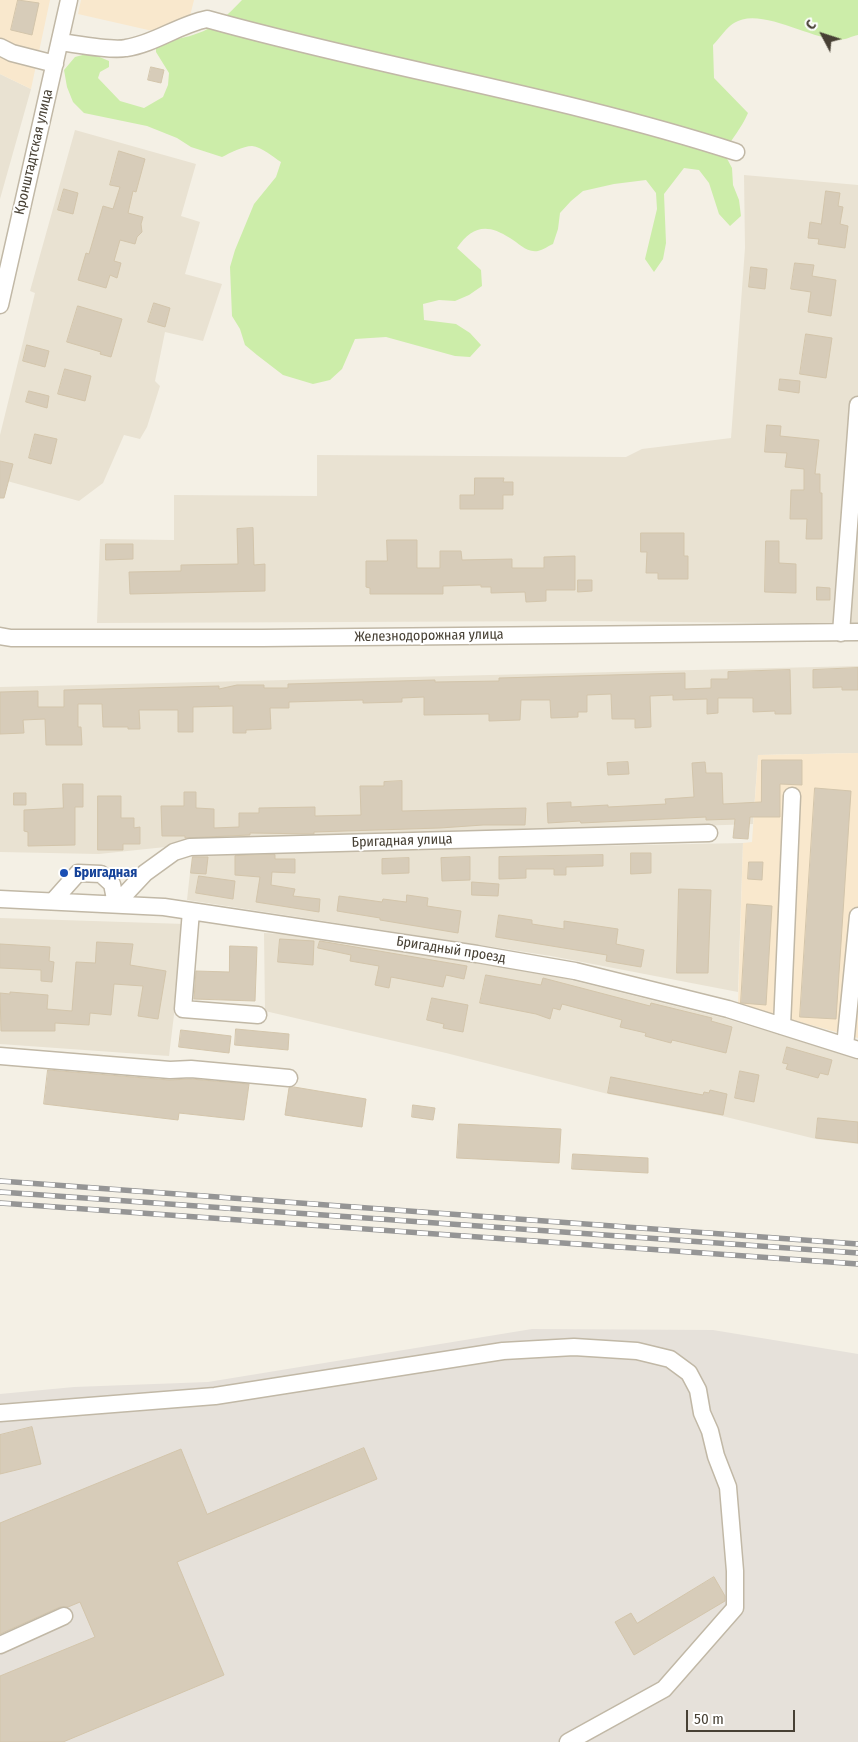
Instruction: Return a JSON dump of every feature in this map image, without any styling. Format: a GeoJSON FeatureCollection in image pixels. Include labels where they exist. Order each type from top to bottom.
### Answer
{"type":"FeatureCollection","features":[{"type":"Feature","properties":{"kind":"street","name":"Кронштадтская улица"},"geometry":{"type":"LineString","coordinates":[[0,305],[3,272],[69,0]]}},
{"type":"Feature","properties":{"kind":"street"},"geometry":{"type":"LineString","coordinates":[[60,42],[125,49],[206,20],[548,101],[650,127],[736,152]]}},
{"type":"Feature","properties":{"kind":"street"},"geometry":{"type":"LineString","coordinates":[[0,47],[12,53],[55,64]]}},
{"type":"Feature","properties":{"kind":"street"},"geometry":{"type":"LineString","coordinates":[[840,632],[858,404]]}},
{"type":"Feature","properties":{"kind":"street","name":"Железнодорожная улица"},"geometry":{"type":"LineString","coordinates":[[0,636],[11,638],[262,638],[858,632]]}},
{"type":"Feature","properties":{"kind":"street"},"geometry":{"type":"LineString","coordinates":[[792,796],[782,1026],[852,1048],[858,916]]}},
{"type":"Feature","properties":{"kind":"street","name":"Бригадная улица"},"geometry":{"type":"LineString","coordinates":[[116,904],[145,873],[174,852],[190,847],[709,833]]}},
{"type":"Feature","properties":{"kind":"street"},"geometry":{"type":"LineString","coordinates":[[0,899],[116,904],[112,884],[101,874],[78,873],[54,900]]}},
{"type":"Feature","properties":{"kind":"street","name":"Бригадный проезд"},"geometry":{"type":"LineString","coordinates":[[116,904],[191,911],[476,954],[575,972],[728,1009],[782,1026]]}},
{"type":"Feature","properties":{"kind":"street"},"geometry":{"type":"LineString","coordinates":[[191,911],[183,1009],[258,1015]]}},
{"type":"Feature","properties":{"kind":"street"},"geometry":{"type":"LineString","coordinates":[[0,1056],[289,1078]]}},
{"type":"Feature","properties":{"kind":"street"},"geometry":{"type":"LineString","coordinates":[[0,1413],[215,1396],[503,1351],[574,1347],[637,1351],[670,1359],[689,1374],[698,1390],[702,1413],[710,1431],[716,1456],[728,1487],[735,1571],[735,1608],[664,1689],[568,1742]]}},
{"type":"Feature","properties":{"kind":"street"},"geometry":{"type":"LineString","coordinates":[[0,1645],[64,1616]]}},
{"type":"Feature","properties":{"kind":"shaded area"},"geometry":{"type":"Polygon","coordinates":[[[0,0],[50,0],[31,89],[0,74],[0,0]]]}},
{"type":"Feature","properties":{"kind":"shaded area"},"geometry":{"type":"Polygon","coordinates":[[[81,0],[194,0],[189,20],[157,32],[78,14],[81,0]]]}},
{"type":"Feature","properties":{"kind":"shaded area"},"geometry":{"type":"Polygon","coordinates":[[[0,74],[31,89],[0,199],[0,74]]]}},
{"type":"Feature","properties":{"kind":"shaded area"},"geometry":{"type":"Polygon","coordinates":[[[75,130],[196,164],[181,216],[200,222],[185,274],[222,284],[203,341],[165,332],[155,381],[160,386],[147,427],[140,439],[124,435],[103,483],[79,501],[0,479],[0,435],[35,293],[30,291],[75,130]]]}},
{"type":"Feature","properties":{"kind":"shaded area"},"geometry":{"type":"Polygon","coordinates":[[[744,175],[858,185],[858,624],[591,621],[97,623],[100,539],[174,540],[174,495],[317,496],[317,455],[626,457],[642,449],[731,438],[745,248],[744,175]]]}},
{"type":"Feature","properties":{"kind":"shaded area"},"geometry":{"type":"Polygon","coordinates":[[[858,666],[858,753],[758,755],[753,824],[194,844],[99,854],[0,852],[0,687],[858,666]]]}},
{"type":"Feature","properties":{"kind":"shaded area"},"geometry":{"type":"Polygon","coordinates":[[[858,753],[858,1038],[738,1005],[743,843],[752,842],[758,755],[858,753]]]}},
{"type":"Feature","properties":{"kind":"shaded area"},"geometry":{"type":"Polygon","coordinates":[[[743,843],[738,992],[551,956],[187,900],[192,854],[743,843]]]}},
{"type":"Feature","properties":{"kind":"shaded area"},"geometry":{"type":"Polygon","coordinates":[[[0,918],[185,924],[169,1056],[0,1044],[0,918]]]}},
{"type":"Feature","properties":{"kind":"shaded area"},"geometry":{"type":"Polygon","coordinates":[[[264,933],[334,937],[543,973],[727,1019],[858,1059],[858,1144],[816,1139],[722,1116],[608,1094],[446,1053],[265,1011],[264,933]]]}},
{"type":"Feature","properties":{"kind":"shaded area"},"geometry":{"type":"Polygon","coordinates":[[[532,1329],[713,1330],[858,1354],[858,1742],[0,1742],[0,1394],[74,1387],[208,1382],[532,1329]]]}},
{"type":"Feature","properties":{"kind":"green space"},"geometry":{"type":"Polygon","coordinates":[[[242,0],[858,0],[858,35],[839,40],[827,38],[757,18],[745,19],[734,23],[713,45],[714,78],[748,113],[724,153],[732,168],[733,185],[739,200],[741,216],[730,226],[719,214],[709,183],[699,170],[684,168],[664,194],[666,243],[663,259],[654,272],[645,259],[657,209],[656,193],[646,180],[614,184],[583,191],[560,213],[558,229],[553,244],[540,250],[530,251],[494,230],[481,229],[474,231],[457,248],[481,270],[482,286],[469,295],[455,301],[439,300],[423,304],[424,320],[456,324],[470,333],[481,345],[470,357],[455,356],[386,337],[355,339],[342,369],[330,380],[313,384],[283,375],[245,345],[240,329],[232,316],[230,267],[235,250],[254,204],[276,177],[281,162],[263,150],[252,146],[241,148],[222,157],[191,147],[177,138],[147,126],[84,113],[73,102],[67,87],[64,70],[75,57],[90,53],[109,61],[109,67],[100,72],[98,78],[120,101],[144,108],[163,97],[168,85],[169,73],[156,52],[156,43],[184,38],[204,31],[222,20],[242,0]]]}},
{"type":"Feature","properties":{"kind":"building"},"geometry":{"type":"Polygon","coordinates":[[[18,0],[39,3],[32,35],[11,30],[18,0]]]}},
{"type":"Feature","properties":{"kind":"building"},"geometry":{"type":"Polygon","coordinates":[[[151,67],[164,70],[161,83],[148,80],[151,67]]]}},
{"type":"Feature","properties":{"kind":"building"},"geometry":{"type":"Polygon","coordinates":[[[119,151],[145,159],[136,192],[133,191],[128,213],[143,217],[141,224],[142,232],[137,237],[135,244],[120,240],[114,261],[121,263],[117,278],[110,275],[106,288],[78,280],[86,253],[89,254],[103,206],[113,209],[120,187],[110,185],[119,151]]]}},
{"type":"Feature","properties":{"kind":"building"},"geometry":{"type":"Polygon","coordinates":[[[64,189],[78,193],[73,214],[58,210],[64,189]]]}},
{"type":"Feature","properties":{"kind":"building"},"geometry":{"type":"Polygon","coordinates":[[[826,191],[840,193],[838,206],[843,207],[840,224],[848,226],[845,248],[818,244],[819,239],[808,238],[810,222],[821,224],[826,191]]]}},
{"type":"Feature","properties":{"kind":"building"},"geometry":{"type":"Polygon","coordinates":[[[795,263],[814,265],[812,276],[836,280],[831,316],[808,312],[811,292],[791,289],[795,263]]]}},
{"type":"Feature","properties":{"kind":"building"},"geometry":{"type":"Polygon","coordinates":[[[751,267],[767,269],[765,289],[749,287],[751,267]]]}},
{"type":"Feature","properties":{"kind":"building"},"geometry":{"type":"Polygon","coordinates":[[[154,303],[170,308],[165,327],[148,322],[154,303]]]}},
{"type":"Feature","properties":{"kind":"building"},"geometry":{"type":"Polygon","coordinates":[[[78,306],[122,319],[111,357],[100,354],[101,352],[67,342],[78,306]]]}},
{"type":"Feature","properties":{"kind":"building"},"geometry":{"type":"Polygon","coordinates":[[[806,334],[832,338],[826,378],[800,374],[806,334]]]}},
{"type":"Feature","properties":{"kind":"building"},"geometry":{"type":"Polygon","coordinates":[[[27,345],[49,351],[45,367],[23,361],[27,345]]]}},
{"type":"Feature","properties":{"kind":"building"},"geometry":{"type":"Polygon","coordinates":[[[65,369],[91,376],[85,401],[58,394],[65,369]]]}},
{"type":"Feature","properties":{"kind":"building"},"geometry":{"type":"Polygon","coordinates":[[[780,379],[800,381],[799,393],[779,390],[780,379]]]}},
{"type":"Feature","properties":{"kind":"building"},"geometry":{"type":"Polygon","coordinates":[[[29,391],[49,396],[47,408],[26,402],[29,391]]]}},
{"type":"Feature","properties":{"kind":"building"},"geometry":{"type":"Polygon","coordinates":[[[767,425],[781,426],[780,436],[819,440],[815,474],[820,474],[822,539],[806,539],[807,519],[790,519],[791,490],[804,490],[804,469],[785,467],[787,453],[765,452],[767,425]]]}},
{"type":"Feature","properties":{"kind":"building"},"geometry":{"type":"Polygon","coordinates":[[[35,434],[57,439],[51,464],[29,458],[35,434]]]}},
{"type":"Feature","properties":{"kind":"building"},"geometry":{"type":"Polygon","coordinates":[[[0,461],[13,464],[4,498],[0,498],[0,461]]]}},
{"type":"Feature","properties":{"kind":"building"},"geometry":{"type":"Polygon","coordinates":[[[475,478],[504,478],[503,482],[513,482],[513,495],[503,495],[503,509],[460,509],[460,495],[474,495],[475,478]]]}},
{"type":"Feature","properties":{"kind":"building"},"geometry":{"type":"Polygon","coordinates":[[[253,528],[254,565],[265,564],[265,591],[130,594],[129,572],[181,571],[181,565],[238,564],[237,529],[253,528]]]}},
{"type":"Feature","properties":{"kind":"building"},"geometry":{"type":"Polygon","coordinates":[[[641,533],[684,533],[684,556],[688,556],[688,579],[658,579],[658,573],[646,573],[647,552],[641,552],[641,533]]]}},
{"type":"Feature","properties":{"kind":"building"},"geometry":{"type":"Polygon","coordinates":[[[387,540],[417,540],[417,568],[440,568],[440,551],[461,551],[462,560],[512,559],[512,568],[544,568],[544,557],[575,556],[575,590],[546,590],[546,601],[526,602],[525,592],[491,593],[491,587],[481,587],[481,585],[443,586],[443,594],[370,594],[370,588],[366,587],[366,561],[387,561],[387,540]]]}},
{"type":"Feature","properties":{"kind":"building"},"geometry":{"type":"Polygon","coordinates":[[[766,541],[779,541],[779,563],[796,564],[796,593],[765,592],[766,541]]]}},
{"type":"Feature","properties":{"kind":"building"},"geometry":{"type":"Polygon","coordinates":[[[106,544],[133,544],[133,559],[106,560],[106,544]]]}},
{"type":"Feature","properties":{"kind":"building"},"geometry":{"type":"Polygon","coordinates":[[[578,580],[592,580],[592,591],[578,592],[578,580]]]}},
{"type":"Feature","properties":{"kind":"building"},"geometry":{"type":"Polygon","coordinates":[[[817,587],[830,588],[830,600],[817,600],[817,587]]]}},
{"type":"Feature","properties":{"kind":"building"},"geometry":{"type":"Polygon","coordinates":[[[858,668],[858,690],[842,690],[842,687],[813,688],[813,670],[858,668]]]}},
{"type":"Feature","properties":{"kind":"building"},"geometry":{"type":"Polygon","coordinates":[[[790,670],[791,714],[775,714],[775,711],[753,712],[753,698],[718,698],[718,713],[707,714],[707,699],[673,700],[673,695],[650,696],[651,727],[635,728],[635,719],[612,719],[611,694],[587,695],[587,712],[578,712],[578,717],[551,718],[550,700],[521,700],[520,720],[489,721],[489,714],[424,715],[424,697],[402,698],[402,702],[363,703],[363,700],[289,702],[289,708],[270,708],[271,729],[246,730],[246,733],[233,733],[233,706],[193,707],[193,732],[178,732],[178,710],[139,710],[140,729],[128,729],[128,727],[103,727],[102,704],[78,704],[78,727],[81,727],[82,745],[46,745],[45,719],[23,720],[24,733],[0,734],[0,692],[38,691],[38,707],[64,707],[64,690],[219,686],[219,689],[237,685],[264,685],[264,688],[288,688],[288,684],[435,680],[435,682],[499,681],[499,678],[685,673],[685,689],[711,688],[711,679],[728,679],[728,672],[790,670]]]}},
{"type":"Feature","properties":{"kind":"building"},"geometry":{"type":"Polygon","coordinates":[[[762,760],[802,760],[802,785],[780,784],[780,817],[750,817],[748,839],[733,838],[735,819],[706,820],[706,817],[548,823],[547,803],[571,802],[571,807],[608,805],[608,807],[666,804],[665,799],[694,797],[692,763],[705,762],[706,773],[722,773],[723,804],[761,802],[762,760]]]}},
{"type":"Feature","properties":{"kind":"building"},"geometry":{"type":"Polygon","coordinates":[[[628,762],[629,774],[608,775],[607,763],[628,762]]]}},
{"type":"Feature","properties":{"kind":"building"},"geometry":{"type":"Polygon","coordinates":[[[402,781],[402,811],[526,808],[525,825],[314,832],[314,834],[250,833],[250,835],[185,838],[185,836],[162,836],[161,806],[184,806],[184,792],[196,792],[196,808],[214,809],[214,828],[239,827],[239,813],[259,813],[259,808],[315,807],[315,816],[361,815],[360,786],[384,786],[384,782],[402,781]]]}},
{"type":"Feature","properties":{"kind":"building"},"geometry":{"type":"Polygon","coordinates":[[[63,784],[83,784],[83,807],[75,807],[75,845],[28,846],[28,832],[24,831],[24,810],[63,808],[63,784]]]}},
{"type":"Feature","properties":{"kind":"building"},"geometry":{"type":"Polygon","coordinates":[[[815,788],[851,791],[836,1019],[800,1017],[815,788]]]}},
{"type":"Feature","properties":{"kind":"building"},"geometry":{"type":"Polygon","coordinates":[[[14,793],[26,793],[26,805],[14,805],[14,793]]]}},
{"type":"Feature","properties":{"kind":"building"},"geometry":{"type":"Polygon","coordinates":[[[98,796],[121,796],[121,818],[134,818],[134,828],[140,827],[140,844],[123,844],[123,850],[98,850],[98,796]]]}},
{"type":"Feature","properties":{"kind":"building"},"geometry":{"type":"Polygon","coordinates":[[[631,853],[651,853],[651,873],[631,874],[631,853]]]}},
{"type":"Feature","properties":{"kind":"building"},"geometry":{"type":"Polygon","coordinates":[[[275,855],[275,859],[295,859],[295,873],[272,872],[271,885],[295,889],[293,896],[320,899],[319,912],[256,902],[260,877],[235,875],[235,856],[275,855]]]}},
{"type":"Feature","properties":{"kind":"building"},"geometry":{"type":"Polygon","coordinates":[[[603,855],[603,866],[566,867],[566,875],[554,875],[554,869],[526,869],[526,878],[499,879],[499,857],[603,855]]]}},
{"type":"Feature","properties":{"kind":"building"},"geometry":{"type":"Polygon","coordinates":[[[193,857],[208,857],[206,874],[191,873],[193,857]]]}},
{"type":"Feature","properties":{"kind":"building"},"geometry":{"type":"Polygon","coordinates":[[[470,857],[470,880],[442,881],[441,858],[470,857]]]}},
{"type":"Feature","properties":{"kind":"building"},"geometry":{"type":"Polygon","coordinates":[[[409,858],[409,873],[382,874],[382,859],[409,858]]]}},
{"type":"Feature","properties":{"kind":"building"},"geometry":{"type":"Polygon","coordinates":[[[749,862],[763,862],[762,880],[748,879],[749,862]]]}},
{"type":"Feature","properties":{"kind":"building"},"geometry":{"type":"Polygon","coordinates":[[[199,876],[235,881],[233,899],[196,893],[199,876]]]}},
{"type":"Feature","properties":{"kind":"building"},"geometry":{"type":"Polygon","coordinates":[[[472,882],[499,884],[498,896],[472,895],[472,882]]]}},
{"type":"Feature","properties":{"kind":"building"},"geometry":{"type":"Polygon","coordinates":[[[679,889],[711,890],[708,973],[677,973],[679,889]]]}},
{"type":"Feature","properties":{"kind":"building"},"geometry":{"type":"Polygon","coordinates":[[[407,895],[428,898],[427,906],[461,911],[458,933],[337,911],[339,896],[382,902],[383,899],[406,902],[407,895]]]}},
{"type":"Feature","properties":{"kind":"building"},"geometry":{"type":"Polygon","coordinates":[[[747,904],[772,906],[766,1005],[741,1003],[747,904]]]}},
{"type":"Feature","properties":{"kind":"building"},"geometry":{"type":"Polygon","coordinates":[[[499,915],[532,920],[532,924],[564,929],[564,921],[618,929],[616,944],[644,950],[641,967],[606,961],[607,955],[496,937],[499,915]]]}},
{"type":"Feature","properties":{"kind":"building"},"geometry":{"type":"Polygon","coordinates":[[[280,939],[314,941],[313,965],[278,962],[280,939]]]}},
{"type":"Feature","properties":{"kind":"building"},"geometry":{"type":"Polygon","coordinates":[[[320,941],[467,966],[464,979],[446,975],[443,987],[391,977],[389,988],[375,985],[379,966],[350,961],[351,955],[318,948],[320,941]]]}},
{"type":"Feature","properties":{"kind":"building"},"geometry":{"type":"Polygon","coordinates":[[[97,942],[133,944],[130,965],[166,971],[158,1019],[138,1016],[143,986],[114,984],[111,1015],[90,1013],[89,1025],[55,1023],[55,1031],[1,1031],[0,993],[48,995],[47,1009],[72,1011],[76,962],[95,963],[97,942]]]}},
{"type":"Feature","properties":{"kind":"building"},"geometry":{"type":"Polygon","coordinates":[[[0,944],[50,947],[49,961],[54,962],[52,982],[41,981],[41,970],[0,968],[0,944]]]}},
{"type":"Feature","properties":{"kind":"building"},"geometry":{"type":"Polygon","coordinates":[[[230,946],[257,947],[255,1001],[194,999],[196,971],[229,972],[230,946]]]}},
{"type":"Feature","properties":{"kind":"building"},"geometry":{"type":"Polygon","coordinates":[[[486,975],[541,985],[543,978],[650,1006],[651,1003],[712,1018],[711,1021],[732,1027],[726,1053],[672,1040],[671,1043],[645,1036],[646,1033],[620,1027],[622,1020],[562,1004],[560,1010],[553,1008],[550,1019],[536,1014],[480,1003],[486,975]]]}},
{"type":"Feature","properties":{"kind":"building"},"geometry":{"type":"Polygon","coordinates":[[[432,998],[468,1005],[463,1032],[443,1028],[444,1024],[427,1020],[432,998]]]}},
{"type":"Feature","properties":{"kind":"building"},"geometry":{"type":"Polygon","coordinates":[[[236,1029],[289,1034],[288,1050],[235,1045],[236,1029]]]}},
{"type":"Feature","properties":{"kind":"building"},"geometry":{"type":"Polygon","coordinates":[[[181,1030],[231,1036],[229,1053],[179,1047],[181,1030]]]}},
{"type":"Feature","properties":{"kind":"building"},"geometry":{"type":"Polygon","coordinates":[[[787,1047],[832,1060],[828,1075],[820,1073],[818,1078],[786,1069],[788,1064],[783,1063],[787,1047]]]}},
{"type":"Feature","properties":{"kind":"building"},"geometry":{"type":"Polygon","coordinates":[[[48,1070],[169,1080],[191,1079],[249,1084],[244,1120],[179,1113],[178,1120],[44,1104],[48,1070]]]}},
{"type":"Feature","properties":{"kind":"building"},"geometry":{"type":"Polygon","coordinates":[[[740,1071],[759,1075],[754,1102],[735,1098],[740,1071]]]}},
{"type":"Feature","properties":{"kind":"building"},"geometry":{"type":"Polygon","coordinates":[[[611,1077],[703,1095],[704,1092],[709,1093],[710,1090],[727,1094],[723,1115],[608,1093],[611,1077]]]}},
{"type":"Feature","properties":{"kind":"building"},"geometry":{"type":"Polygon","coordinates":[[[294,1087],[366,1099],[362,1127],[285,1115],[289,1088],[294,1087]]]}},
{"type":"Feature","properties":{"kind":"building"},"geometry":{"type":"Polygon","coordinates":[[[413,1105],[435,1108],[433,1120],[412,1117],[413,1105]]]}},
{"type":"Feature","properties":{"kind":"building"},"geometry":{"type":"Polygon","coordinates":[[[818,1118],[858,1122],[858,1143],[816,1138],[818,1118]]]}},
{"type":"Feature","properties":{"kind":"building"},"geometry":{"type":"Polygon","coordinates":[[[459,1124],[561,1129],[559,1163],[457,1158],[459,1124]]]}},
{"type":"Feature","properties":{"kind":"building"},"geometry":{"type":"Polygon","coordinates":[[[573,1154],[648,1158],[648,1173],[572,1169],[573,1154]]]}},
{"type":"Feature","properties":{"kind":"building"},"geometry":{"type":"Polygon","coordinates":[[[32,1427],[41,1464],[0,1474],[0,1435],[32,1427]]]}},
{"type":"Feature","properties":{"kind":"building"},"geometry":{"type":"Polygon","coordinates":[[[364,1448],[377,1479],[177,1562],[224,1675],[63,1742],[0,1742],[0,1676],[95,1637],[80,1602],[68,1607],[60,1607],[0,1634],[0,1523],[181,1449],[207,1514],[364,1448]]]}},
{"type":"Feature","properties":{"kind":"building"},"geometry":{"type":"Polygon","coordinates":[[[714,1577],[725,1596],[725,1601],[634,1655],[615,1622],[631,1613],[637,1623],[714,1577]]]}},
{"type":"Feature","properties":{"kind":"railway"},"geometry":{"type":"LineString","coordinates":[[0,1181],[858,1244]]}},
{"type":"Feature","properties":{"kind":"railway"},"geometry":{"type":"LineString","coordinates":[[0,1192],[858,1253]]}},
{"type":"Feature","properties":{"kind":"railway"},"geometry":{"type":"LineString","coordinates":[[0,1203],[858,1264]]}},
{"type":"Feature","properties":{"kind":"place","name":"Бригадная"},"geometry":{"type":"Point","coordinates":[64,873]}}]}
